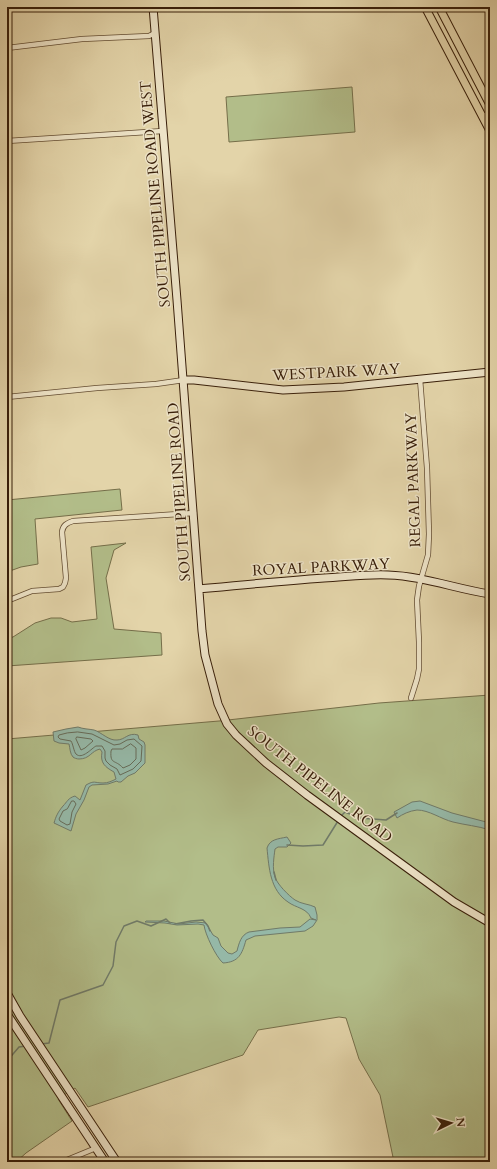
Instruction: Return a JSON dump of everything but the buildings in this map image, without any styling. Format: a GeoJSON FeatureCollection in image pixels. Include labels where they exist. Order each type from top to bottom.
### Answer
{"type":"FeatureCollection","features":[{"type":"Feature","properties":{"kind":"main road"},"geometry":{"type":"LineString","coordinates":[[425,7],[490,131]]}},
{"type":"Feature","properties":{"kind":"main road"},"geometry":{"type":"LineString","coordinates":[[439,7],[490,105]]}},
{"type":"Feature","properties":{"kind":"street","name":"SOUTH PIPELINE ROAD WEST"},"geometry":{"type":"LineString","coordinates":[[153,7],[184,380]]}},
{"type":"Feature","properties":{"kind":"street"},"geometry":{"type":"LineString","coordinates":[[7,48],[82,39],[149,36],[155,33]]}},
{"type":"Feature","properties":{"kind":"street"},"geometry":{"type":"LineString","coordinates":[[482,117],[490,113]]}},
{"type":"Feature","properties":{"kind":"street"},"geometry":{"type":"LineString","coordinates":[[7,141],[163,131]]}},
{"type":"Feature","properties":{"kind":"street","name":"WESTPARK WAY"},"geometry":{"type":"LineString","coordinates":[[184,380],[284,390],[344,387],[490,372]]}},
{"type":"Feature","properties":{"kind":"street","name":"REGAL PARKWAY"},"geometry":{"type":"LineString","coordinates":[[411,698],[418,679],[419,642],[417,600],[428,555],[429,534],[427,468],[420,379]]}},
{"type":"Feature","properties":{"kind":"street"},"geometry":{"type":"LineString","coordinates":[[7,397],[96,388],[156,384],[184,380]]}},
{"type":"Feature","properties":{"kind":"street","name":"SOUTH PIPELINE ROAD"},"geometry":{"type":"LineString","coordinates":[[184,380],[205,655],[218,704],[224,717],[231,729],[241,740],[266,763],[441,893],[490,923]]}},
{"type":"Feature","properties":{"kind":"street"},"geometry":{"type":"LineString","coordinates":[[7,601],[32,591],[59,589],[63,587],[66,578],[62,528],[69,522],[194,513]]}},
{"type":"Feature","properties":{"kind":"street","name":"ROYAL PARKWAY"},"geometry":{"type":"LineString","coordinates":[[199,589],[362,575],[388,575],[421,579],[470,591],[490,594]]}},
{"type":"Feature","properties":{"kind":"street"},"geometry":{"type":"LineString","coordinates":[[7,993],[20,1016],[117,1162]]}},
{"type":"Feature","properties":{"kind":"street"},"geometry":{"type":"LineString","coordinates":[[7,1014],[105,1162]]}},
{"type":"Feature","properties":{"kind":"street"},"geometry":{"type":"LineString","coordinates":[[65,1161],[96,1148]]}},
{"type":"Feature","properties":{"kind":"green space"},"geometry":{"type":"Polygon","coordinates":[[[352,87],[355,132],[229,142],[226,97],[352,87]]]}},
{"type":"Feature","properties":{"kind":"green space"},"geometry":{"type":"Polygon","coordinates":[[[120,489],[122,510],[35,519],[38,564],[21,567],[7,572],[7,500],[120,489]]]}},
{"type":"Feature","properties":{"kind":"green space"},"geometry":{"type":"Polygon","coordinates":[[[126,543],[114,550],[106,578],[114,629],[161,633],[162,655],[7,666],[7,638],[13,637],[35,623],[51,618],[61,618],[72,622],[97,619],[91,547],[126,543]]]}},
{"type":"Feature","properties":{"kind":"green space"},"geometry":{"type":"Polygon","coordinates":[[[490,695],[490,1162],[394,1162],[380,1095],[359,1059],[346,1018],[339,1017],[258,1030],[243,1055],[88,1107],[75,1088],[58,1099],[72,1121],[26,1153],[16,1162],[7,1162],[7,739],[219,721],[379,703],[490,695]]]}},
{"type":"Feature","properties":{"kind":"water"},"geometry":{"type":"Polygon","coordinates":[[[78,727],[94,730],[114,740],[120,740],[129,735],[138,735],[139,739],[144,742],[145,745],[145,763],[135,773],[128,776],[121,782],[117,781],[108,784],[92,785],[89,787],[76,814],[71,831],[54,823],[58,812],[68,800],[75,796],[80,800],[86,785],[89,783],[107,783],[116,779],[114,772],[103,762],[102,752],[100,749],[94,751],[86,758],[77,759],[72,756],[69,744],[54,741],[53,732],[78,727]]]}},
{"type":"Feature","properties":{"kind":"water"},"geometry":{"type":"Polygon","coordinates":[[[420,801],[452,813],[490,823],[490,830],[453,822],[422,810],[409,812],[397,818],[394,812],[412,802],[420,801]]]}},
{"type":"Feature","properties":{"kind":"water"},"geometry":{"type":"Polygon","coordinates":[[[287,837],[291,843],[287,847],[278,847],[275,849],[274,874],[278,883],[292,898],[315,907],[317,920],[313,926],[305,931],[255,936],[246,940],[241,953],[236,959],[223,963],[211,945],[204,925],[177,925],[145,922],[164,921],[179,924],[196,922],[206,923],[213,935],[218,938],[221,946],[228,953],[232,954],[237,951],[242,937],[246,933],[280,928],[300,927],[310,919],[316,920],[311,918],[307,912],[291,904],[282,897],[274,885],[267,848],[272,841],[287,837]]]}},
{"type":"Feature","properties":{"kind":"waterway"},"geometry":{"type":"LineString","coordinates":[[341,816],[345,812],[360,818],[386,820],[397,813]]}},
{"type":"Feature","properties":{"kind":"waterway"},"geometry":{"type":"LineString","coordinates":[[287,845],[323,845],[338,821]]}},
{"type":"Feature","properties":{"kind":"waterway"},"geometry":{"type":"LineString","coordinates":[[274,872],[276,880]]}},
{"type":"Feature","properties":{"kind":"waterway"},"geometry":{"type":"LineString","coordinates":[[41,1044],[49,1043],[60,1000],[103,985],[113,966],[116,942],[124,926],[137,921],[151,926],[166,919],[170,923]]}},
{"type":"Feature","properties":{"kind":"waterway"},"geometry":{"type":"LineString","coordinates":[[175,924],[203,920],[210,931]]}},
{"type":"Feature","properties":{"kind":"waterway"},"geometry":{"type":"LineString","coordinates":[[7,1061],[19,1047],[26,1046]]}}]}
